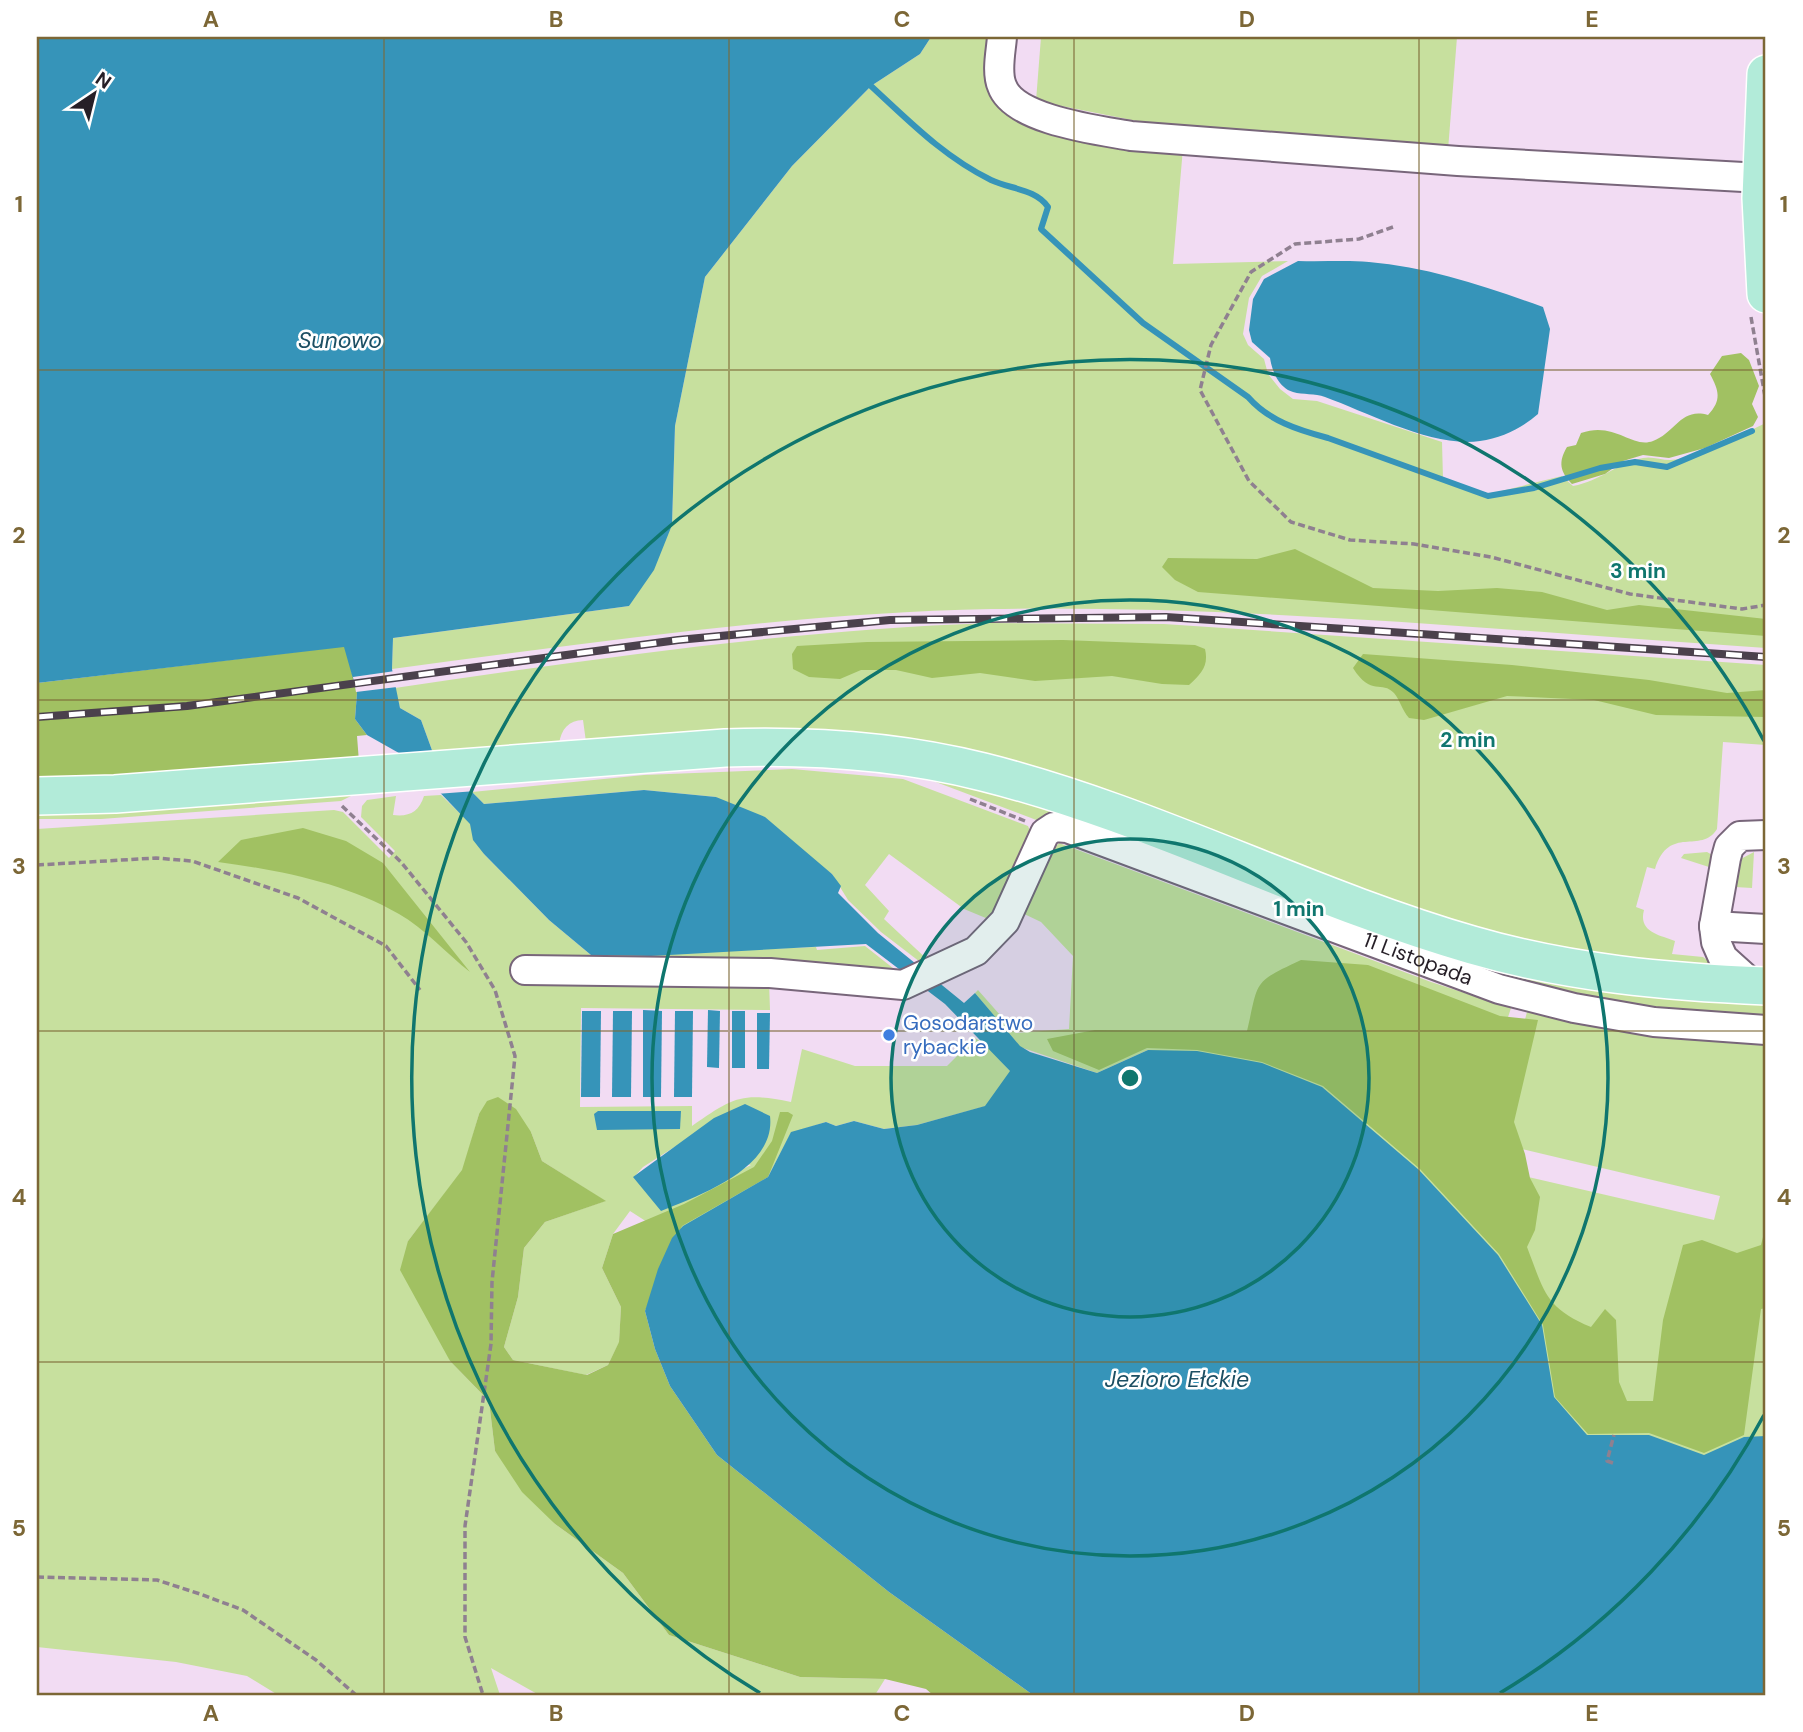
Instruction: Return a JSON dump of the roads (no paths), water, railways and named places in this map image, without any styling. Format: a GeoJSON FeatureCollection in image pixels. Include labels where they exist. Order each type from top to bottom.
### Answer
{"type":"FeatureCollection","features":[{"type":"Feature","properties":{"kind":"main road"},"geometry":{"type":"LineString","coordinates":[[1766,74],[1761,178],[1766,295]]}},
{"type":"Feature","properties":{"kind":"main road"},"geometry":{"type":"LineString","coordinates":[[37,796],[115,794],[779,746],[846,750],[929,761],[1037,787],[1376,913],[1475,946],[1589,971],[1652,979],[1760,986]]}},
{"type":"Feature","properties":{"kind":"street"},"geometry":{"type":"LineString","coordinates":[[1002,37],[1002,86],[1012,101],[1026,111],[1085,128],[1131,136],[1458,162],[1761,178]]}},
{"type":"Feature","properties":{"kind":"street","name":"11 Listopada"},"geometry":{"type":"LineString","coordinates":[[525,970],[770,973],[903,985],[976,951],[1005,921],[1045,833],[1054,827],[1067,828],[1448,971],[1524,996],[1654,1022],[1766,1030]]}},
{"type":"Feature","properties":{"kind":"street"},"geometry":{"type":"LineString","coordinates":[[1760,986],[1723,958],[1716,943],[1714,926],[1729,847],[1740,836],[1766,835]]}},
{"type":"Feature","properties":{"kind":"street"},"geometry":{"type":"LineString","coordinates":[[1714,926],[1766,929]]}},
{"type":"Feature","properties":{"kind":"water"},"geometry":{"type":"Polygon","coordinates":[[[37,37],[931,37],[920,54],[871,86],[792,166],[705,277],[675,426],[672,525],[654,570],[629,606],[393,638],[392,669],[400,708],[421,720],[433,753],[484,804],[644,790],[716,797],[765,817],[832,874],[841,886],[838,893],[878,933],[964,1003],[975,993],[1020,1046],[1030,1052],[1097,1073],[1148,1050],[1197,1051],[1262,1063],[1322,1087],[1419,1170],[1498,1255],[1542,1325],[1554,1397],[1587,1435],[1649,1435],[1704,1455],[1744,1437],[1766,1436],[1766,1695],[1033,1695],[889,1592],[717,1455],[670,1386],[655,1349],[645,1311],[658,1269],[672,1238],[683,1226],[768,1177],[791,1132],[826,1122],[836,1126],[854,1121],[884,1129],[917,1125],[985,1106],[1010,1071],[945,1004],[866,944],[651,956],[591,955],[549,920],[484,854],[473,840],[470,824],[406,757],[367,735],[355,719],[357,693],[344,647],[37,683],[37,37]]]}},
{"type":"Feature","properties":{"kind":"water"},"geometry":{"type":"Polygon","coordinates":[[[1298,261],[1360,261],[1414,268],[1479,285],[1543,307],[1550,329],[1538,414],[1504,435],[1488,440],[1462,442],[1401,428],[1325,397],[1288,390],[1277,378],[1270,358],[1252,342],[1249,330],[1253,299],[1264,279],[1298,261]]]}},
{"type":"Feature","properties":{"kind":"water"},"geometry":{"type":"Polygon","coordinates":[[[643,1010],[662,1011],[661,1097],[643,1097],[643,1010]]]}},
{"type":"Feature","properties":{"kind":"water"},"geometry":{"type":"Polygon","coordinates":[[[708,1010],[720,1011],[719,1068],[707,1067],[708,1010]]]}},
{"type":"Feature","properties":{"kind":"water"},"geometry":{"type":"Polygon","coordinates":[[[582,1011],[601,1011],[600,1097],[581,1097],[582,1011]]]}},
{"type":"Feature","properties":{"kind":"water"},"geometry":{"type":"Polygon","coordinates":[[[613,1011],[632,1011],[631,1097],[612,1097],[613,1011]]]}},
{"type":"Feature","properties":{"kind":"water"},"geometry":{"type":"Polygon","coordinates":[[[675,1011],[693,1011],[692,1097],[674,1097],[675,1011]]]}},
{"type":"Feature","properties":{"kind":"water"},"geometry":{"type":"Polygon","coordinates":[[[732,1011],[745,1011],[745,1068],[732,1068],[732,1011]]]}},
{"type":"Feature","properties":{"kind":"water"},"geometry":{"type":"Polygon","coordinates":[[[757,1013],[770,1013],[769,1069],[757,1069],[757,1013]]]}},
{"type":"Feature","properties":{"kind":"water"},"geometry":{"type":"Polygon","coordinates":[[[745,1104],[770,1116],[769,1134],[761,1150],[733,1177],[661,1211],[633,1177],[714,1118],[745,1104]]]}},
{"type":"Feature","properties":{"kind":"water"},"geometry":{"type":"Polygon","coordinates":[[[598,1111],[681,1111],[680,1129],[597,1130],[594,1114],[598,1111]]]}},
{"type":"Feature","properties":{"kind":"waterway"},"geometry":{"type":"LineString","coordinates":[[871,86],[928,138],[958,161],[991,180],[1037,196],[1048,207],[1041,229],[1143,323],[1265,412],[1295,428],[1488,496],[1534,488],[1600,468],[1635,462],[1667,467],[1752,431]]}},
{"type":"Feature","properties":{"kind":"railway"},"geometry":{"type":"LineString","coordinates":[[37,717],[187,706],[678,640],[890,620],[1166,617],[1766,657]]}},
{"type":"Feature","properties":{"kind":"place","name":"Gosodarstwo rybackie"},"geometry":{"type":"Point","coordinates":[889,1035]}},
{"type":"Feature","properties":{"kind":"water label","name":"Sunowo"},"geometry":{"type":"Point","coordinates":[340,340]}},
{"type":"Feature","properties":{"kind":"water label","name":"Jezioro Ełckie"},"geometry":{"type":"Point","coordinates":[1177,1379]}}]}
